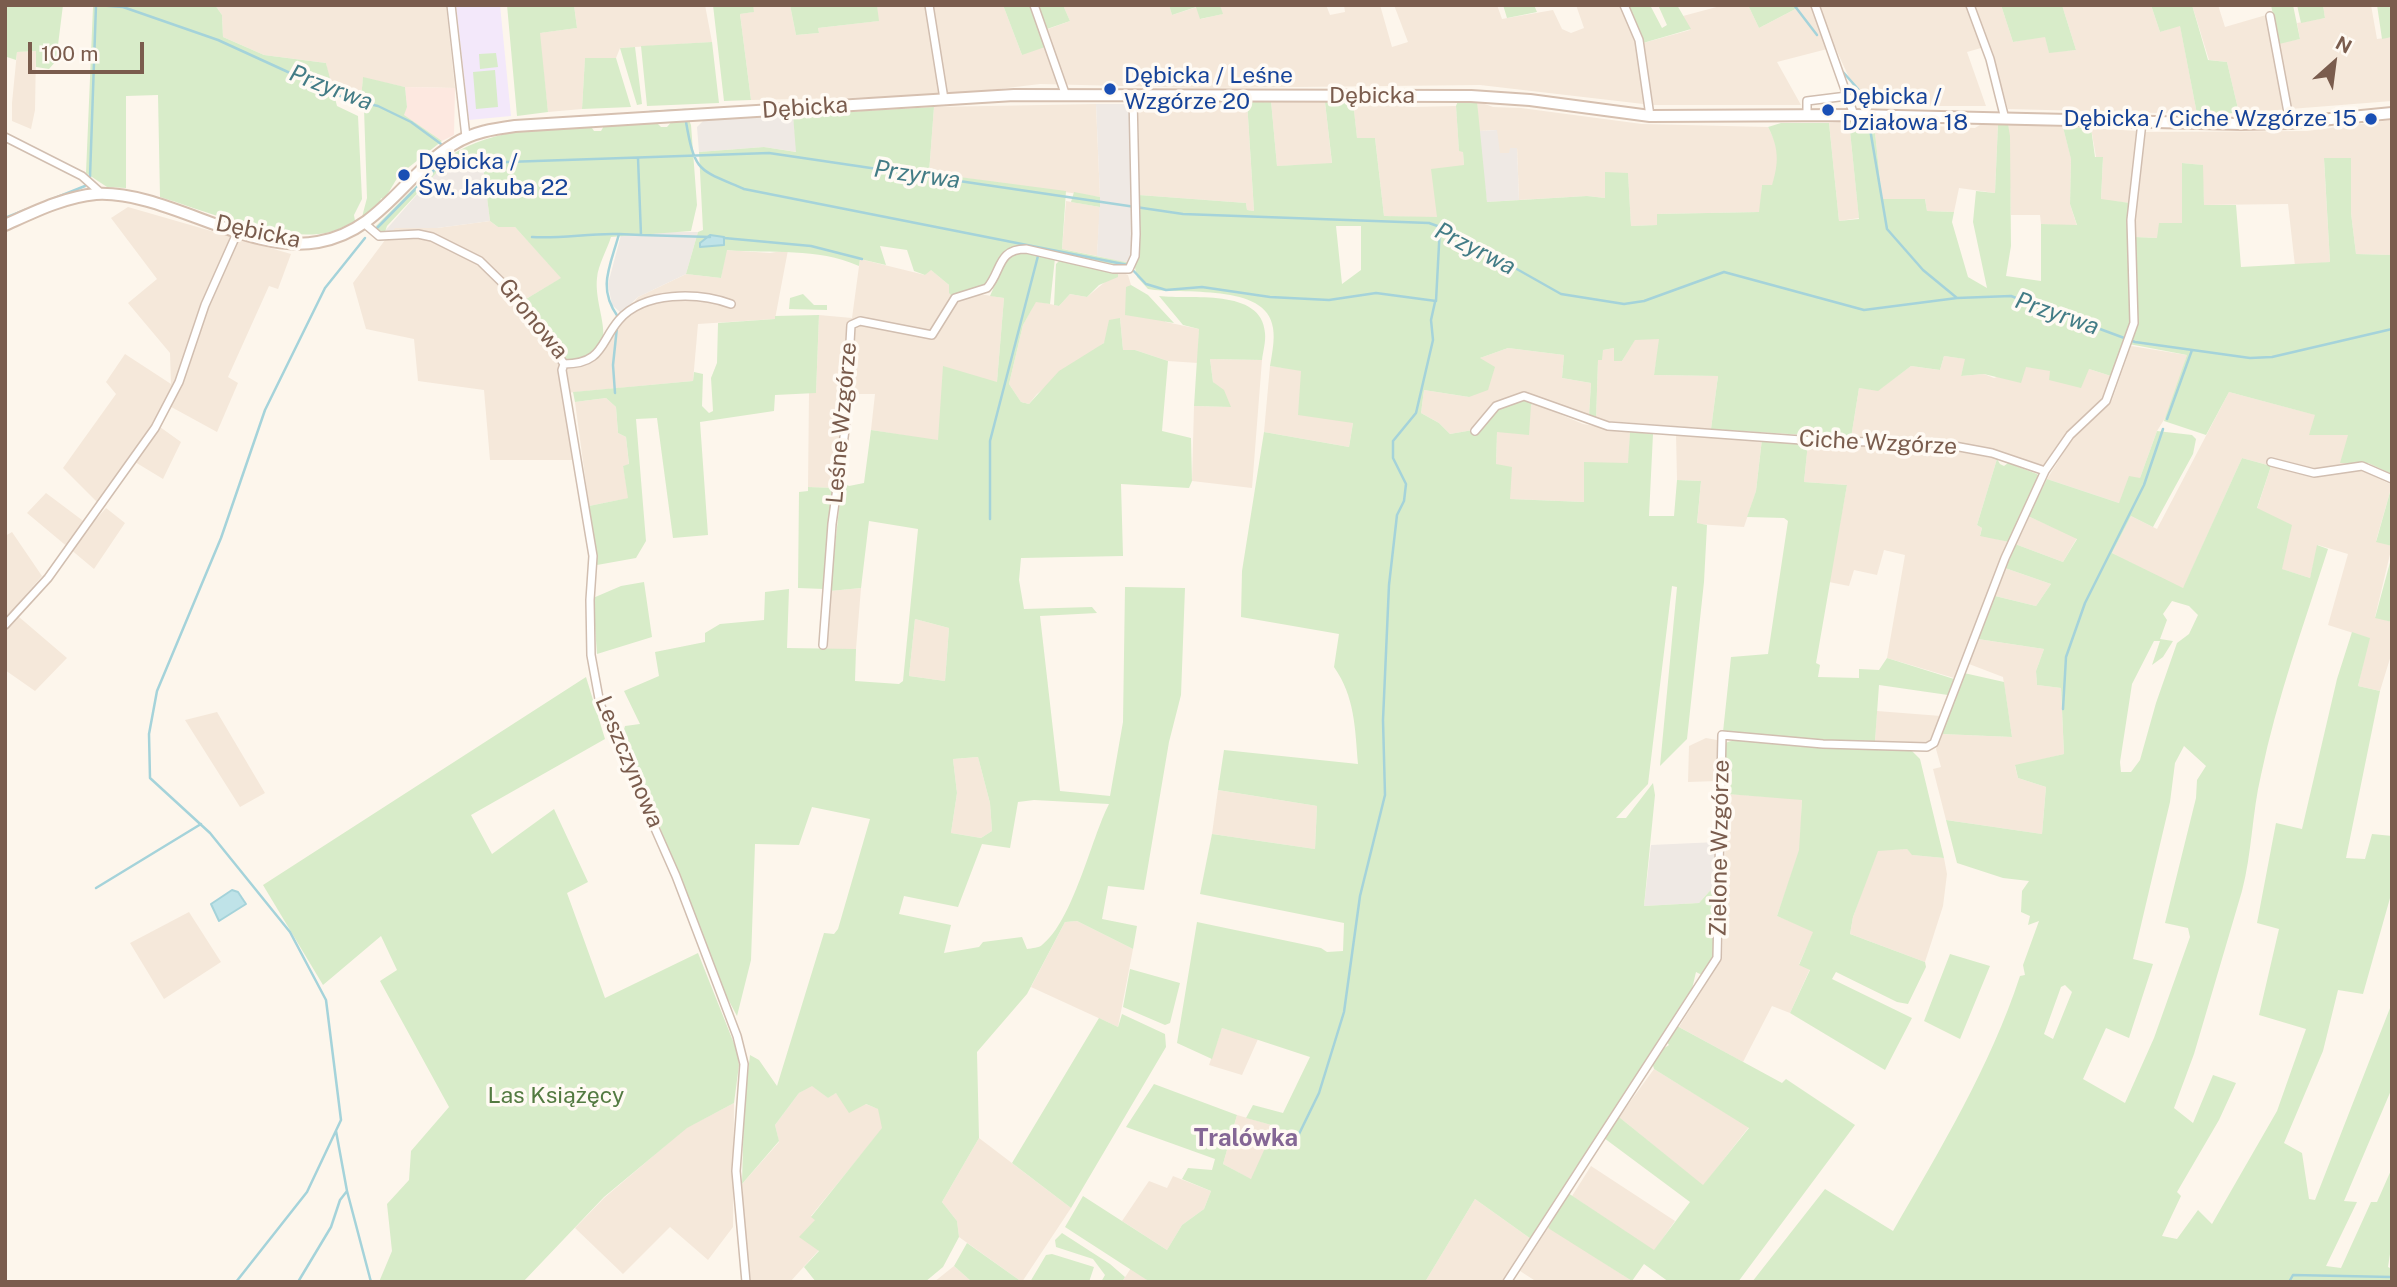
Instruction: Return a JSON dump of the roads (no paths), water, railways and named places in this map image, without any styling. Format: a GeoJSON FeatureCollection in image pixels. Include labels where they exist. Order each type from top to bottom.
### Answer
{"type":"FeatureCollection","features":[{"type":"Feature","properties":{"kind":"street"},"geometry":{"type":"LineString","coordinates":[[451,5],[466,137]]}},
{"type":"Feature","properties":{"kind":"street"},"geometry":{"type":"LineString","coordinates":[[929,5],[944,99]]}},
{"type":"Feature","properties":{"kind":"street"},"geometry":{"type":"LineString","coordinates":[[1034,5],[1066,96]]}},
{"type":"Feature","properties":{"kind":"street"},"geometry":{"type":"LineString","coordinates":[[1624,5],[1641,49],[1650,116]]}},
{"type":"Feature","properties":{"kind":"street"},"geometry":{"type":"LineString","coordinates":[[1815,5],[1854,115]]}},
{"type":"Feature","properties":{"kind":"street"},"geometry":{"type":"LineString","coordinates":[[1970,5],[1990,59],[2004,119]]}},
{"type":"Feature","properties":{"kind":"street"},"geometry":{"type":"LineString","coordinates":[[2270,16],[2290,123]]}},
{"type":"Feature","properties":{"kind":"street","name":"Dębicka"},"geometry":{"type":"LineString","coordinates":[[5,225],[60,201],[102,194],[132,199],[284,242],[316,243],[348,234],[365,224],[436,157],[466,137],[515,126],[944,99],[1066,96],[1511,98],[1650,116],[1854,115],[2142,122],[2290,123],[2392,113]]}},
{"type":"Feature","properties":{"kind":"street","name":"Leśne Wzgórze"},"geometry":{"type":"LineString","coordinates":[[823,645],[832,524],[845,430],[851,325],[860,321],[932,335],[955,298],[985,289],[993,280],[1001,260],[1014,250],[1026,248],[1114,269],[1129,269],[1135,256],[1133,96]]}},
{"type":"Feature","properties":{"kind":"street"},"geometry":{"type":"LineString","coordinates":[[1807,116],[1807,102],[1847,96]]}},
{"type":"Feature","properties":{"kind":"street"},"geometry":{"type":"LineString","coordinates":[[2045,471],[2070,435],[2106,401],[2130,335],[2136,313],[2132,196],[2142,122]]}},
{"type":"Feature","properties":{"kind":"street"},"geometry":{"type":"LineString","coordinates":[[5,137],[82,176],[102,194]]}},
{"type":"Feature","properties":{"kind":"street","name":"Gronowa"},"geometry":{"type":"LineString","coordinates":[[365,224],[379,236],[418,234],[432,237],[480,261],[524,304],[564,364],[574,364],[599,351],[617,322],[636,306],[695,295],[731,304]]}},
{"type":"Feature","properties":{"kind":"street"},"geometry":{"type":"LineString","coordinates":[[5,625],[48,578],[155,428],[179,382],[205,305],[238,230]]}},
{"type":"Feature","properties":{"kind":"street","name":"Leszczynowa"},"geometry":{"type":"LineString","coordinates":[[564,364],[562,370],[593,556],[590,600],[591,655],[600,704],[676,876],[734,1026],[744,1064],[736,1171],[746,1282]]}},
{"type":"Feature","properties":{"kind":"street","name":"Ciche Wzgórze"},"geometry":{"type":"LineString","coordinates":[[1475,431],[1496,406],[1528,396],[1590,422],[1608,426],[1815,441],[1938,443],[1992,453],[2045,471]]}},
{"type":"Feature","properties":{"kind":"street"},"geometry":{"type":"LineString","coordinates":[[2271,462],[2314,473],[2362,466],[2392,479]]}},
{"type":"Feature","properties":{"kind":"street","name":"Zielone Wzgórze"},"geometry":{"type":"LineString","coordinates":[[1507,1282],[1717,958],[1722,735],[1823,744],[1927,747],[1934,743],[2005,558],[2045,471]]}},
{"type":"Feature","properties":{"kind":"water"},"geometry":{"type":"Polygon","coordinates":[[[710,235],[724,237],[724,245],[700,247],[700,243],[710,235]]]}},
{"type":"Feature","properties":{"kind":"water"},"geometry":{"type":"Polygon","coordinates":[[[232,890],[238,892],[246,904],[219,921],[211,904],[232,890]]]}},
{"type":"Feature","properties":{"kind":"waterway","name":"Przyrwa"},"geometry":{"type":"LineString","coordinates":[[96,5],[123,7],[218,40],[347,99],[378,106],[411,122],[441,144]]}},
{"type":"Feature","properties":{"kind":"waterway"},"geometry":{"type":"LineString","coordinates":[[90,177],[96,5]]}},
{"type":"Feature","properties":{"kind":"waterway"},"geometry":{"type":"LineString","coordinates":[[1794,5],[1817,35]]}},
{"type":"Feature","properties":{"kind":"waterway"},"geometry":{"type":"LineString","coordinates":[[1843,72],[1858,89],[1867,108]]}},
{"type":"Feature","properties":{"kind":"waterway"},"geometry":{"type":"LineString","coordinates":[[650,112],[686,110]]}},
{"type":"Feature","properties":{"kind":"waterway"},"geometry":{"type":"LineString","coordinates":[[686,122],[692,151],[701,167],[744,189],[1128,265],[1146,284],[1166,290],[1202,287],[1270,297],[1329,300],[1376,293],[1436,301],[1440,226]]}},
{"type":"Feature","properties":{"kind":"waterway"},"geometry":{"type":"LineString","coordinates":[[1869,123],[1887,229],[1923,270],[1957,298]]}},
{"type":"Feature","properties":{"kind":"waterway","name":"Przyrwa"},"geometry":{"type":"LineString","coordinates":[[451,155],[478,163],[769,153],[1183,214],[1429,223],[1446,229],[1561,294],[1624,304],[1644,301],[1724,272],[1864,310],[1957,298],[2011,296],[2135,342],[2250,358],[2272,357],[2392,329]]}},
{"type":"Feature","properties":{"kind":"waterway"},"geometry":{"type":"LineString","coordinates":[[618,317],[608,296],[607,277],[619,234],[641,235],[638,158]]}},
{"type":"Feature","properties":{"kind":"waterway"},"geometry":{"type":"LineString","coordinates":[[377,228],[435,169]]}},
{"type":"Feature","properties":{"kind":"waterway"},"geometry":{"type":"LineString","coordinates":[[50,200],[85,186]]}},
{"type":"Feature","properties":{"kind":"waterway"},"geometry":{"type":"LineString","coordinates":[[5,218],[25,210]]}},
{"type":"Feature","properties":{"kind":"waterway"},"geometry":{"type":"LineString","coordinates":[[532,237],[618,234]]}},
{"type":"Feature","properties":{"kind":"waterway"},"geometry":{"type":"LineString","coordinates":[[641,235],[710,237]]}},
{"type":"Feature","properties":{"kind":"waterway"},"geometry":{"type":"LineString","coordinates":[[236,1282],[307,1192],[341,1120],[326,1000],[290,932],[210,833],[150,778],[149,734],[157,691],[221,538],[265,410],[325,288],[365,238]]}},
{"type":"Feature","properties":{"kind":"waterway"},"geometry":{"type":"LineString","coordinates":[[724,238],[811,246],[862,259]]}},
{"type":"Feature","properties":{"kind":"waterway"},"geometry":{"type":"LineString","coordinates":[[990,519],[990,441],[1039,252]]}},
{"type":"Feature","properties":{"kind":"waterway"},"geometry":{"type":"LineString","coordinates":[[1299,1134],[1319,1093],[1344,1012],[1360,896],[1385,795],[1383,720],[1389,585],[1397,515],[1404,501],[1406,484],[1393,458],[1393,441],[1416,413],[1433,340],[1431,320],[1435,302]]}},
{"type":"Feature","properties":{"kind":"waterway"},"geometry":{"type":"LineString","coordinates":[[615,393],[613,365],[617,327]]}},
{"type":"Feature","properties":{"kind":"waterway"},"geometry":{"type":"LineString","coordinates":[[2167,419],[2192,350]]}},
{"type":"Feature","properties":{"kind":"waterway"},"geometry":{"type":"LineString","coordinates":[[2063,709],[2066,657],[2085,603],[2144,485],[2163,429]]}},
{"type":"Feature","properties":{"kind":"waterway"},"geometry":{"type":"LineString","coordinates":[[96,888],[201,824]]}},
{"type":"Feature","properties":{"kind":"waterway"},"geometry":{"type":"LineString","coordinates":[[298,1282],[331,1227],[340,1200],[347,1191],[336,1131]]}},
{"type":"Feature","properties":{"kind":"waterway"},"geometry":{"type":"LineString","coordinates":[[347,1191],[371,1282]]}},
{"type":"Feature","properties":{"kind":"waterway"},"geometry":{"type":"LineString","coordinates":[[2289,1282],[2293,1275],[2392,1277]]}},
{"type":"Feature","properties":{"kind":"place","name":"Dębicka / Leśne Wzgórze 20"},"geometry":{"type":"Point","coordinates":[1110,89]}},
{"type":"Feature","properties":{"kind":"place","name":"Dębicka / Działowa 18"},"geometry":{"type":"Point","coordinates":[1828,110]}},
{"type":"Feature","properties":{"kind":"place","name":"Dębicka / Ciche Wzgórze 15"},"geometry":{"type":"Point","coordinates":[2371,119]}},
{"type":"Feature","properties":{"kind":"place","name":"Dębicka / Św. Jakuba 22"},"geometry":{"type":"Point","coordinates":[404,175]}},
{"type":"Feature","properties":{"kind":"district","name":"Tralówka"},"geometry":{"type":"Point","coordinates":[1246,1139]}},
{"type":"Feature","properties":{"kind":"park label","name":"Las Książęcy"},"geometry":{"type":"Point","coordinates":[556,1096]}}]}
